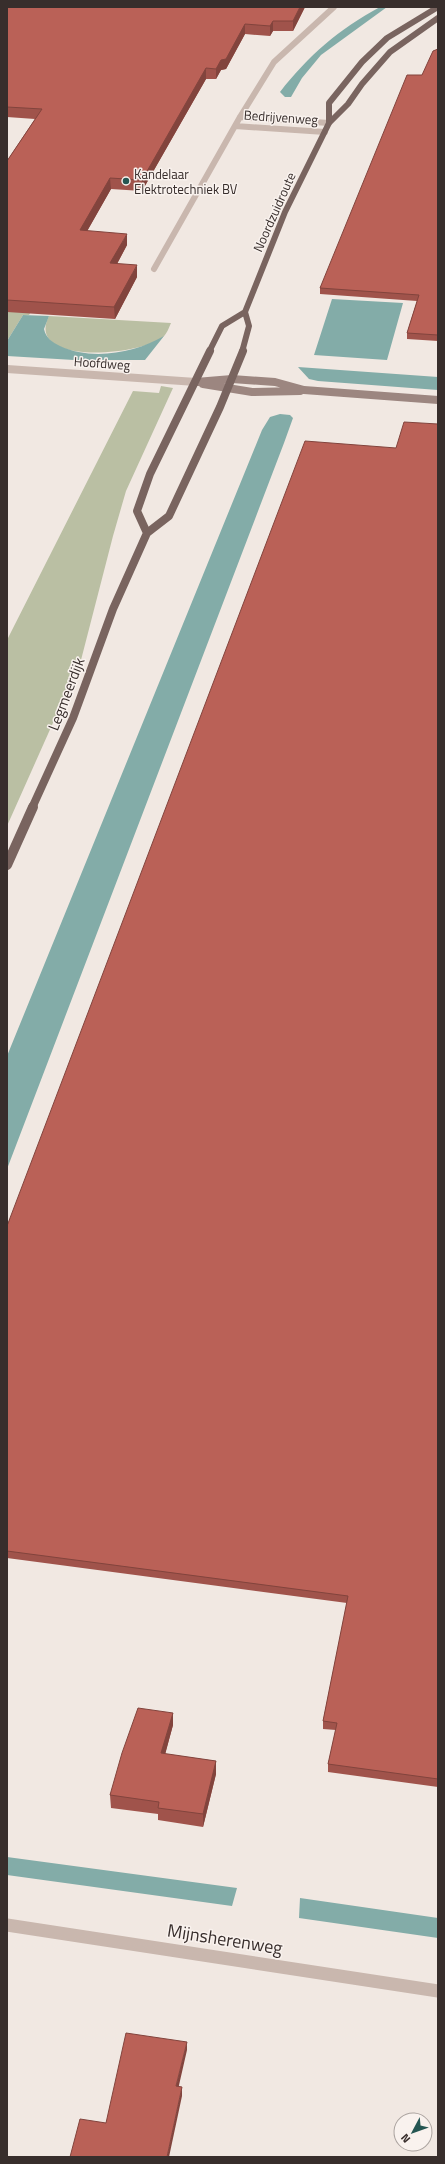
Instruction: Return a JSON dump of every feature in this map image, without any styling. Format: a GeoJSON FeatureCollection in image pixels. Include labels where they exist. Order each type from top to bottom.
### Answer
{"type":"FeatureCollection","features":[{"type":"Feature","properties":{"kind":"main road","name":"Noordzuidroute"},"geometry":{"type":"LineString","coordinates":[[329,123],[329,103],[362,62],[387,38],[438,7]]}},
{"type":"Feature","properties":{"kind":"main road","name":"Noordzuidroute"},"geometry":{"type":"LineString","coordinates":[[245,312],[285,212],[329,123],[348,104],[366,79],[390,52],[423,26],[438,18]]}},
{"type":"Feature","properties":{"kind":"main road"},"geometry":{"type":"LineString","coordinates":[[245,312],[249,326],[246,343],[232,379],[169,516],[147,532],[138,512],[150,474],[222,326],[245,312]]}},
{"type":"Feature","properties":{"kind":"main road","name":"Hoofdweg"},"geometry":{"type":"LineString","coordinates":[[196,382],[232,379],[275,382],[304,390],[438,400]]}},
{"type":"Feature","properties":{"kind":"main road","name":"Hoofdweg"},"geometry":{"type":"LineString","coordinates":[[196,382],[227,390],[284,394],[304,390]]}},
{"type":"Feature","properties":{"kind":"main road","name":"Legmeerdijk"},"geometry":{"type":"LineString","coordinates":[[7,865],[74,718],[113,609],[147,532]]}},
{"type":"Feature","properties":{"kind":"street","name":"Bedrijvenweg"},"geometry":{"type":"LineString","coordinates":[[154,269],[240,117],[274,62],[301,39],[334,7]]}},
{"type":"Feature","properties":{"kind":"street","name":"Bedrijvenweg"},"geometry":{"type":"LineString","coordinates":[[240,117],[329,123]]}},
{"type":"Feature","properties":{"kind":"street","name":"Bedrijvenweg"},"geometry":{"type":"LineString","coordinates":[[235,126],[325,132]]}},
{"type":"Feature","properties":{"kind":"street","name":"Hoofdweg"},"geometry":{"type":"LineString","coordinates":[[7,369],[196,382]]}},
{"type":"Feature","properties":{"kind":"street","name":"Mijnsherenweg"},"geometry":{"type":"LineString","coordinates":[[7,1925],[438,1991]]}},
{"type":"Feature","properties":{"kind":"green space"},"geometry":{"type":"Polygon","coordinates":[[[7,300],[37,302],[29,315],[23,315],[7,341],[7,300]]]}},
{"type":"Feature","properties":{"kind":"green space"},"geometry":{"type":"Polygon","coordinates":[[[49,316],[171,323],[163,337],[150,344],[132,349],[110,352],[88,352],[68,350],[53,343],[46,332],[49,316]]]}},
{"type":"Feature","properties":{"kind":"green space"},"geometry":{"type":"Polygon","coordinates":[[[161,386],[173,388],[126,491],[81,660],[7,826],[7,640],[133,391],[159,393],[161,386]]]}},
{"type":"Feature","properties":{"kind":"water"},"geometry":{"type":"Polygon","coordinates":[[[380,7],[387,7],[321,55],[302,78],[291,97],[285,97],[280,92],[313,55],[325,44],[351,24],[380,7]]]}},
{"type":"Feature","properties":{"kind":"water"},"geometry":{"type":"Polygon","coordinates":[[[332,299],[403,303],[387,360],[314,355],[332,299]]]}},
{"type":"Feature","properties":{"kind":"water"},"geometry":{"type":"Polygon","coordinates":[[[23,315],[49,316],[44,329],[46,335],[54,343],[72,351],[99,354],[127,351],[153,342],[164,336],[145,360],[74,360],[7,356],[7,341],[23,315]]]}},
{"type":"Feature","properties":{"kind":"water"},"geometry":{"type":"Polygon","coordinates":[[[298,367],[438,377],[438,390],[318,381],[309,379],[298,367]]]}},
{"type":"Feature","properties":{"kind":"water"},"geometry":{"type":"Polygon","coordinates":[[[280,414],[290,415],[293,418],[284,443],[7,1169],[7,1056],[262,430],[270,417],[280,414]]]}},
{"type":"Feature","properties":{"kind":"water"},"geometry":{"type":"Polygon","coordinates":[[[7,1857],[237,1888],[232,1906],[7,1875],[7,1857]]]}},
{"type":"Feature","properties":{"kind":"water"},"geometry":{"type":"Polygon","coordinates":[[[300,1898],[438,1918],[438,1938],[299,1918],[300,1898]]]}},
{"type":"Feature","properties":{"kind":"building"},"geometry":{"type":"Polygon","coordinates":[[[7,7],[300,7],[293,21],[273,21],[270,26],[245,24],[226,59],[221,60],[216,69],[206,68],[142,180],[110,178],[80,230],[127,234],[110,263],[137,265],[114,307],[7,300],[7,161],[42,109],[7,107],[7,7]]]}},
{"type":"Feature","properties":{"kind":"building"},"geometry":{"type":"Polygon","coordinates":[[[438,49],[438,335],[407,333],[419,295],[320,288],[407,75],[422,75],[433,51],[438,49]]]}},
{"type":"Feature","properties":{"kind":"building"},"geometry":{"type":"Polygon","coordinates":[[[404,422],[438,424],[438,1779],[328,1764],[337,1723],[323,1721],[348,1596],[7,1551],[7,1226],[305,441],[396,448],[404,422]]]}},
{"type":"Feature","properties":{"kind":"building"},"geometry":{"type":"Polygon","coordinates":[[[138,1708],[173,1713],[161,1753],[216,1761],[203,1814],[158,1808],[159,1802],[110,1795],[122,1753],[138,1708]]]}},
{"type":"Feature","properties":{"kind":"building"},"geometry":{"type":"Polygon","coordinates":[[[126,2033],[187,2042],[176,2086],[182,2087],[167,2157],[70,2157],[80,2119],[106,2123],[126,2033]]]}},
{"type":"Feature","properties":{"kind":"place","name":"Kandelaar Elektrotechniek BV"},"geometry":{"type":"Point","coordinates":[126,181]}}]}
